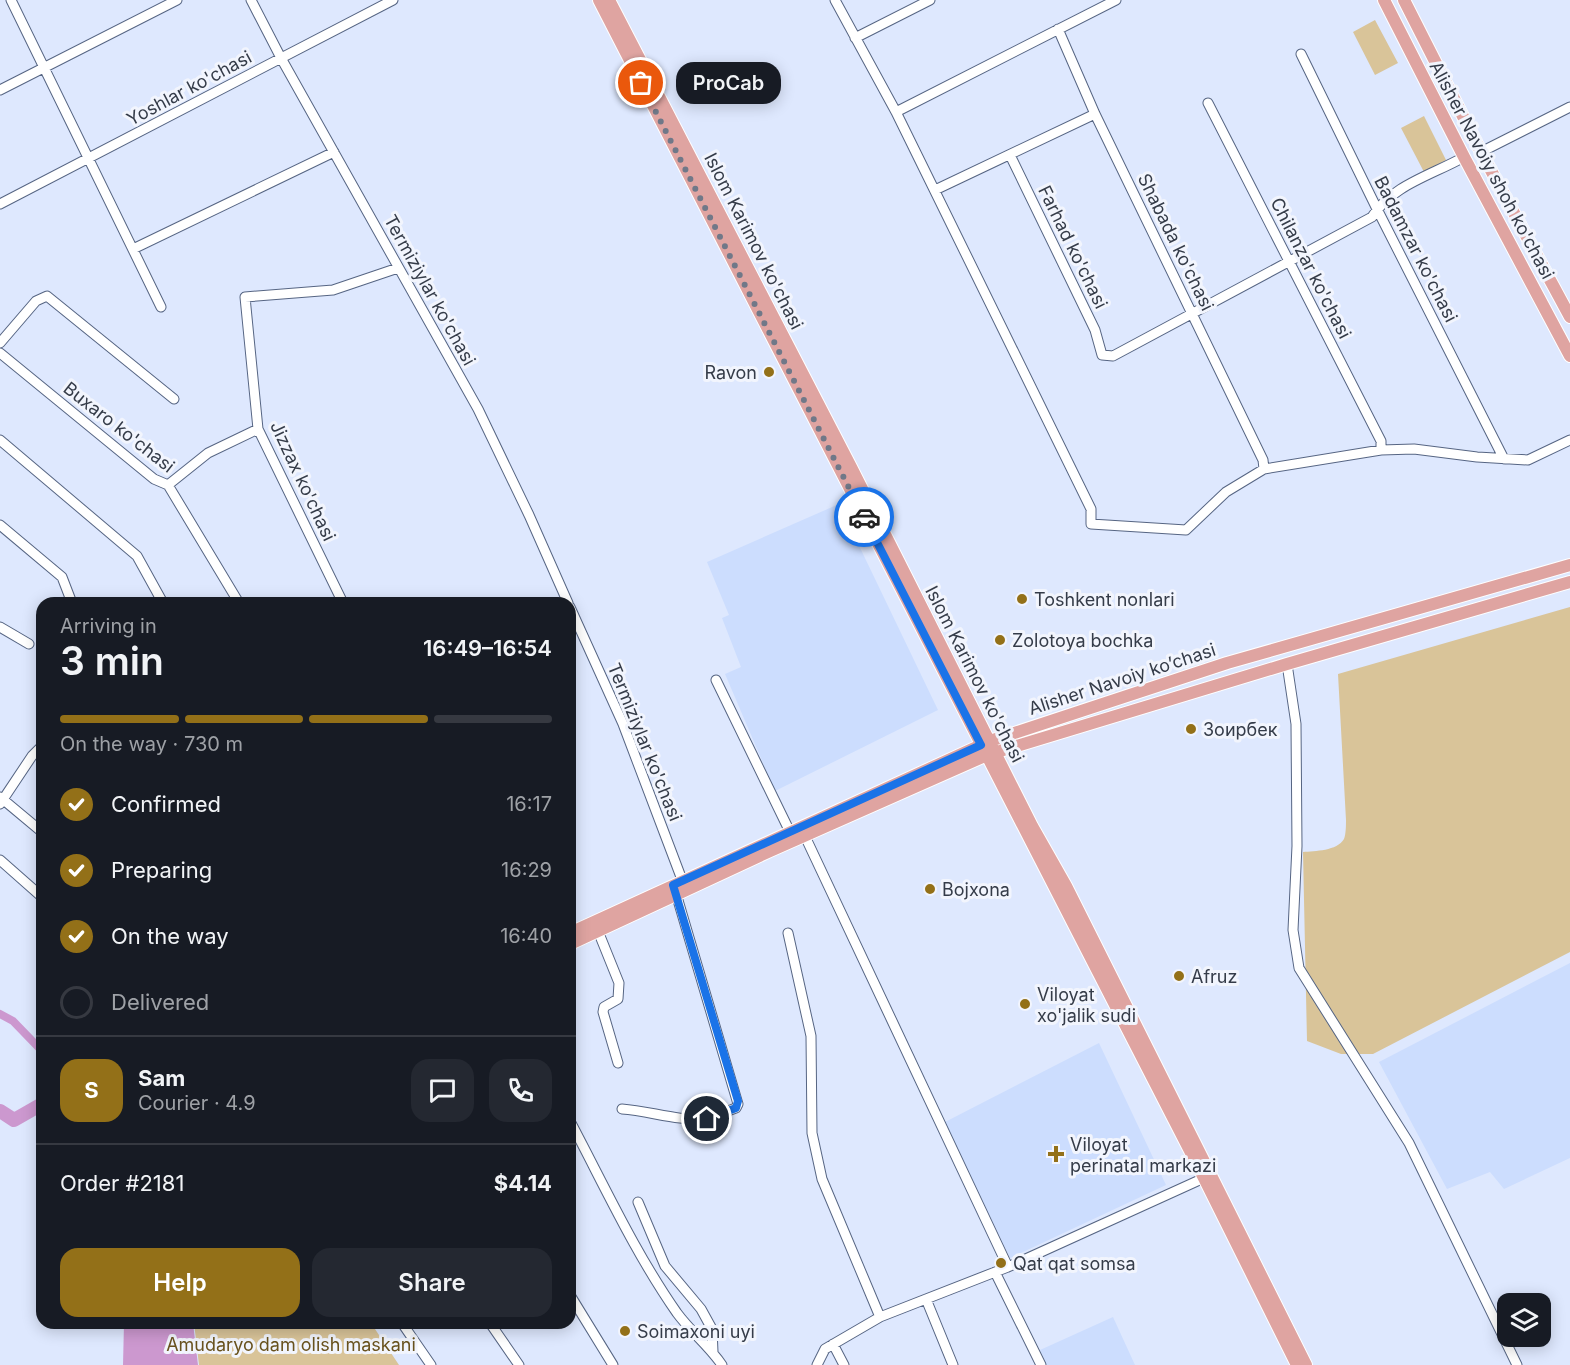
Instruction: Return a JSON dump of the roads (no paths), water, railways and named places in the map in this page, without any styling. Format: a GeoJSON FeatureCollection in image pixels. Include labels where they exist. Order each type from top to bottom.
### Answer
{"type":"FeatureCollection","features":[{"type":"Feature","properties":{"kind":"main road","name":"Islom Karimov ko'chasi"},"geometry":{"type":"LineString","coordinates":[[599,0],[988,749],[1206,1162],[1306,1365]]}},
{"type":"Feature","properties":{"kind":"main road","name":"Islom Karimov ko'chasi"},"geometry":{"type":"LineString","coordinates":[[609,0],[851,467],[988,749],[1297,1365]]}},
{"type":"Feature","properties":{"kind":"main road","name":"Alisher Navoiy shoh ko'chasi"},"geometry":{"type":"LineString","coordinates":[[1384,0],[1570,356]]}},
{"type":"Feature","properties":{"kind":"main road","name":"Alisher Navoiy shoh ko'chasi"},"geometry":{"type":"LineString","coordinates":[[1404,0],[1481,152],[1570,317]]}},
{"type":"Feature","properties":{"kind":"main road","name":"Alisher Navoiy ko’chasi"},"geometry":{"type":"LineString","coordinates":[[576,941],[680,888],[799,832],[988,749],[1227,663],[1570,565]]}},
{"type":"Feature","properties":{"kind":"main road","name":"Alisher Navoiy ko’chasi"},"geometry":{"type":"LineString","coordinates":[[988,749],[1570,582]]}},
{"type":"Feature","properties":{"kind":"main road"},"geometry":{"type":"LineString","coordinates":[[1485,588],[1491,605]]}},
{"type":"Feature","properties":{"kind":"main road"},"geometry":{"type":"LineString","coordinates":[[1296,643],[1302,660]]}},
{"type":"Feature","properties":{"kind":"main road","name":"Alisher Navoiy ko’chasi"},"geometry":{"type":"LineString","coordinates":[[576,931],[680,888]]}},
{"type":"Feature","properties":{"kind":"street"},"geometry":{"type":"LineString","coordinates":[[11,0],[161,307]]}},
{"type":"Feature","properties":{"kind":"street"},"geometry":{"type":"LineString","coordinates":[[0,90],[177,0]]}},
{"type":"Feature","properties":{"kind":"street","name":"Termiziylar ko'chasi"},"geometry":{"type":"LineString","coordinates":[[251,0],[281,58],[478,409],[565,597]]}},
{"type":"Feature","properties":{"kind":"street","name":"Yoshlar ko'chasi"},"geometry":{"type":"LineString","coordinates":[[0,204],[393,0]]}},
{"type":"Feature","properties":{"kind":"street"},"geometry":{"type":"LineString","coordinates":[[835,0],[896,112],[1091,509],[1091,524],[1186,530],[1226,492],[1264,469],[1381,450],[1414,449],[1528,460],[1570,440]]}},
{"type":"Feature","properties":{"kind":"street"},"geometry":{"type":"LineString","coordinates":[[855,38],[930,0]]}},
{"type":"Feature","properties":{"kind":"street"},"geometry":{"type":"LineString","coordinates":[[896,112],[1116,0]]}},
{"type":"Feature","properties":{"kind":"street","name":"Shabada ko'chasi"},"geometry":{"type":"LineString","coordinates":[[1058,29],[1095,114],[1263,460],[1264,469]]}},
{"type":"Feature","properties":{"kind":"street","name":"Badamzar ko'chasi"},"geometry":{"type":"LineString","coordinates":[[1301,54],[1504,459]]}},
{"type":"Feature","properties":{"kind":"street","name":"Chilanzar ko'chasi"},"geometry":{"type":"LineString","coordinates":[[1208,103],[1381,441],[1381,450]]}},
{"type":"Feature","properties":{"kind":"street"},"geometry":{"type":"LineString","coordinates":[[1481,152],[1570,107]]}},
{"type":"Feature","properties":{"kind":"street"},"geometry":{"type":"LineString","coordinates":[[934,190],[1095,114]]}},
{"type":"Feature","properties":{"kind":"street"},"geometry":{"type":"LineString","coordinates":[[133,249],[334,152]]}},
{"type":"Feature","properties":{"kind":"street","name":"Farhad ko'chasi"},"geometry":{"type":"LineString","coordinates":[[1010,154],[1095,330],[1102,355],[1113,357],[1192,314]]}},
{"type":"Feature","properties":{"kind":"street"},"geometry":{"type":"LineString","coordinates":[[1192,314],[1372,217],[1381,203],[1413,182],[1464,157]]}},
{"type":"Feature","properties":{"kind":"street","name":"Jizzax ko'chasi"},"geometry":{"type":"LineString","coordinates":[[342,597],[258,429],[245,297],[333,290],[398,268]]}},
{"type":"Feature","properties":{"kind":"street"},"geometry":{"type":"LineString","coordinates":[[0,343],[36,301],[47,296],[174,399]]}},
{"type":"Feature","properties":{"kind":"street","name":"Buxaro ko'chasi"},"geometry":{"type":"LineString","coordinates":[[0,352],[154,479],[168,485],[235,597]]}},
{"type":"Feature","properties":{"kind":"street"},"geometry":{"type":"LineString","coordinates":[[168,485],[208,453],[258,429]]}},
{"type":"Feature","properties":{"kind":"street"},"geometry":{"type":"LineString","coordinates":[[0,440],[136,556],[160,597]]}},
{"type":"Feature","properties":{"kind":"street"},"geometry":{"type":"LineString","coordinates":[[0,525],[62,577],[70,597]]}},
{"type":"Feature","properties":{"kind":"street","name":"Termiziylar ko'chasi"},"geometry":{"type":"LineString","coordinates":[[576,620],[622,724],[680,888],[738,1104],[736,1108],[707,1119],[676,1119],[654,1113],[622,1109]]}},
{"type":"Feature","properties":{"kind":"street"},"geometry":{"type":"LineString","coordinates":[[0,627],[29,644]]}},
{"type":"Feature","properties":{"kind":"street"},"geometry":{"type":"LineString","coordinates":[[1287,664],[1296,724],[1297,846],[1293,930],[1299,968],[1409,1143],[1517,1365]]}},
{"type":"Feature","properties":{"kind":"street"},"geometry":{"type":"LineString","coordinates":[[716,680],[799,832],[1008,1267]]}},
{"type":"Feature","properties":{"kind":"street"},"geometry":{"type":"LineString","coordinates":[[36,752],[1,800],[36,827]]}},
{"type":"Feature","properties":{"kind":"street"},"geometry":{"type":"LineString","coordinates":[[0,860],[36,892]]}},
{"type":"Feature","properties":{"kind":"street"},"geometry":{"type":"LineString","coordinates":[[597,931],[619,983],[618,999],[604,1007],[603,1012],[618,1063]]}},
{"type":"Feature","properties":{"kind":"street"},"geometry":{"type":"LineString","coordinates":[[788,933],[811,1036],[812,1133],[822,1179],[880,1317]]}},
{"type":"Feature","properties":{"kind":"street"},"geometry":{"type":"LineString","coordinates":[[576,1132],[645,1262],[679,1315],[722,1365]]}},
{"type":"Feature","properties":{"kind":"street"},"geometry":{"type":"LineString","coordinates":[[817,1365],[825,1349],[880,1317],[1008,1267],[1204,1178]]}},
{"type":"Feature","properties":{"kind":"street"},"geometry":{"type":"LineString","coordinates":[[638,1202],[665,1266],[701,1309],[712,1329],[713,1352]]}},
{"type":"Feature","properties":{"kind":"street"},"geometry":{"type":"LineString","coordinates":[[995,1272],[1041,1365]]}},
{"type":"Feature","properties":{"kind":"street"},"geometry":{"type":"LineString","coordinates":[[926,1299],[953,1365]]}},
{"type":"Feature","properties":{"kind":"street"},"geometry":{"type":"LineString","coordinates":[[576,1305],[613,1365]]}},
{"type":"Feature","properties":{"kind":"street"},"geometry":{"type":"LineString","coordinates":[[406,1329],[432,1365]]}},
{"type":"Feature","properties":{"kind":"street"},"geometry":{"type":"LineString","coordinates":[[494,1329],[519,1365]]}},
{"type":"Feature","properties":{"kind":"street"},"geometry":{"type":"LineString","coordinates":[[833,1344],[844,1365]]}},
{"type":"Feature","properties":{"kind":"waterway"},"geometry":{"type":"LineString","coordinates":[[0,1014],[13,1021],[36,1045]]}},
{"type":"Feature","properties":{"kind":"waterway"},"geometry":{"type":"LineString","coordinates":[[0,1111],[14,1120],[36,1107]]}},
{"type":"Feature","properties":{"kind":"place","name":"ProCab"},"geometry":{"type":"Point","coordinates":[641,83]}},
{"type":"Feature","properties":{"kind":"place","name":"Ravon"},"geometry":{"type":"Point","coordinates":[769,372]}},
{"type":"Feature","properties":{"kind":"place","name":"Toshkent nonlari"},"geometry":{"type":"Point","coordinates":[1022,599]}},
{"type":"Feature","properties":{"kind":"place","name":"Zolotoya bochka"},"geometry":{"type":"Point","coordinates":[1000,640]}},
{"type":"Feature","properties":{"kind":"place","name":"Зоирбек"},"geometry":{"type":"Point","coordinates":[1191,729]}},
{"type":"Feature","properties":{"kind":"place","name":"Bojxona"},"geometry":{"type":"Point","coordinates":[930,889]}},
{"type":"Feature","properties":{"kind":"place","name":"Afruz"},"geometry":{"type":"Point","coordinates":[1179,976]}},
{"type":"Feature","properties":{"kind":"place","name":"Viloyat xo'jalik sudi"},"geometry":{"type":"Point","coordinates":[1025,1004]}},
{"type":"Feature","properties":{"kind":"place","name":"Viloyat perinatal markazi"},"geometry":{"type":"Point","coordinates":[1056,1154]}},
{"type":"Feature","properties":{"kind":"place","name":"Qat qat somsa"},"geometry":{"type":"Point","coordinates":[1001,1263]}},
{"type":"Feature","properties":{"kind":"place","name":"Soimaxoni uyi"},"geometry":{"type":"Point","coordinates":[625,1331]}},
{"type":"Feature","properties":{"kind":"park label","name":"Amudaryo dam olish maskani"},"geometry":{"type":"Point","coordinates":[291,1344]}}]}
